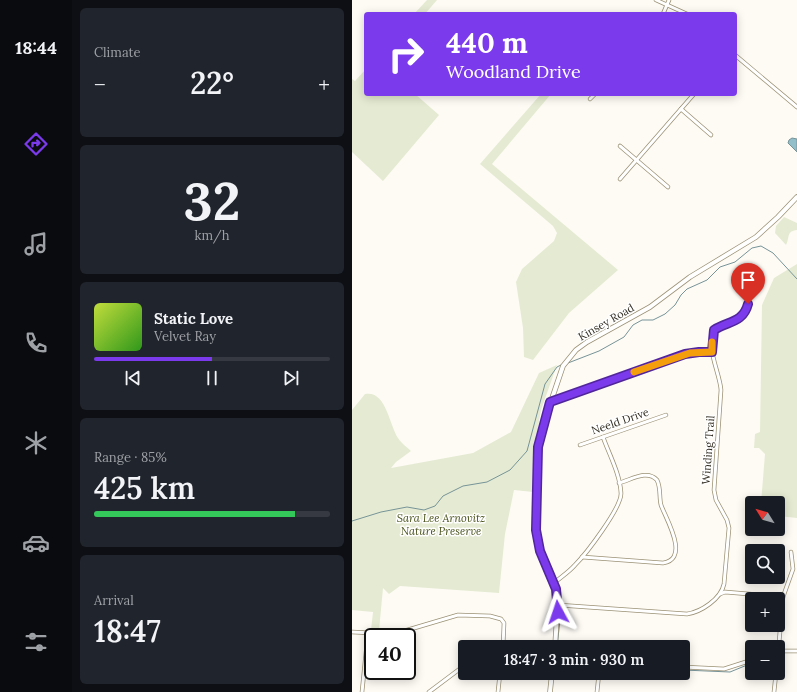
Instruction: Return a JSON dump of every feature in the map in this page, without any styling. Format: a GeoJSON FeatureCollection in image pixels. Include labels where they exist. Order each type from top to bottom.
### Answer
{"type":"FeatureCollection","features":[{"type":"Feature","properties":{"kind":"street"},"geometry":{"type":"LineString","coordinates":[[656,0],[683,12]]}},
{"type":"Feature","properties":{"kind":"street"},"geometry":{"type":"LineString","coordinates":[[664,12],[669,0]]}},
{"type":"Feature","properties":{"kind":"street"},"geometry":{"type":"LineString","coordinates":[[737,58],[797,107]]}},
{"type":"Feature","properties":{"kind":"street"},"geometry":{"type":"LineString","coordinates":[[590,99],[593,96]]}},
{"type":"Feature","properties":{"kind":"street"},"geometry":{"type":"LineString","coordinates":[[620,179],[692,96]]}},
{"type":"Feature","properties":{"kind":"street"},"geometry":{"type":"LineString","coordinates":[[681,109],[712,135]]}},
{"type":"Feature","properties":{"kind":"street"},"geometry":{"type":"LineString","coordinates":[[620,146],[668,187]]}},
{"type":"Feature","properties":{"kind":"street","name":"Kinsey Road"},"geometry":{"type":"LineString","coordinates":[[556,640],[558,605],[554,582],[540,551],[536,530],[538,447],[550,402],[562,369],[567,360],[586,342],[650,307],[690,277],[756,237],[797,197]]}},
{"type":"Feature","properties":{"kind":"street","name":"Winding Trail"},"geometry":{"type":"LineString","coordinates":[[720,594],[724,584],[729,533],[727,520],[714,493],[721,390],[719,376],[712,352],[713,332],[717,328],[734,322],[743,315],[748,305],[750,287]]}},
{"type":"Feature","properties":{"kind":"street"},"geometry":{"type":"LineString","coordinates":[[550,402],[685,354],[712,352]]}},
{"type":"Feature","properties":{"kind":"street","name":"Neeld Drive"},"geometry":{"type":"LineString","coordinates":[[580,445],[666,415]]}},
{"type":"Feature","properties":{"kind":"street"},"geometry":{"type":"LineString","coordinates":[[554,582],[572,568],[582,557],[618,506],[621,493],[619,483],[603,437]]}},
{"type":"Feature","properties":{"kind":"street"},"geometry":{"type":"LineString","coordinates":[[582,557],[663,563],[669,561],[673,557],[675,536],[661,505],[657,480],[646,474],[619,483]]}},
{"type":"Feature","properties":{"kind":"street"},"geometry":{"type":"LineString","coordinates":[[785,592],[793,569],[791,552]]}},
{"type":"Feature","properties":{"kind":"street"},"geometry":{"type":"LineString","coordinates":[[558,605],[687,614],[702,609],[720,594],[725,592],[745,594]]}},
{"type":"Feature","properties":{"kind":"street"},"geometry":{"type":"LineString","coordinates":[[415,628],[465,614],[490,616],[503,620],[505,627],[504,640]]}},
{"type":"Feature","properties":{"kind":"street"},"geometry":{"type":"LineString","coordinates":[[352,632],[364,633]]}},
{"type":"Feature","properties":{"kind":"street"},"geometry":{"type":"LineString","coordinates":[[785,652],[797,651]]}},
{"type":"Feature","properties":{"kind":"street"},"geometry":{"type":"LineString","coordinates":[[690,667],[724,669],[745,662]]}},
{"type":"Feature","properties":{"kind":"street"},"geometry":{"type":"LineString","coordinates":[[429,692],[458,670]]}},
{"type":"Feature","properties":{"kind":"street"},"geometry":{"type":"LineString","coordinates":[[362,692],[364,672]]}},
{"type":"Feature","properties":{"kind":"street"},"geometry":{"type":"LineString","coordinates":[[498,692],[499,680]]}},
{"type":"Feature","properties":{"kind":"street"},"geometry":{"type":"LineString","coordinates":[[550,692],[551,680]]}},
{"type":"Feature","properties":{"kind":"street"},"geometry":{"type":"LineString","coordinates":[[597,692],[598,680]]}},
{"type":"Feature","properties":{"kind":"street"},"geometry":{"type":"LineString","coordinates":[[774,692],[775,680]]}},
{"type":"Feature","properties":{"kind":"green space"},"geometry":{"type":"Polygon","coordinates":[[[427,0],[437,0],[427,12],[416,12],[427,0]]]}},
{"type":"Feature","properties":{"kind":"green space"},"geometry":{"type":"Polygon","coordinates":[[[364,71],[364,96],[417,96],[439,115],[383,181],[352,152],[352,79],[355,81],[364,71]]]}},
{"type":"Feature","properties":{"kind":"green space"},"geometry":{"type":"Polygon","coordinates":[[[539,96],[549,96],[492,164],[618,270],[569,313],[533,360],[524,357],[523,328],[516,282],[522,269],[554,241],[557,233],[553,226],[480,164],[539,96]]]}},
{"type":"Feature","properties":{"kind":"green space"},"geometry":{"type":"Polygon","coordinates":[[[784,217],[797,223],[797,230],[790,233],[786,245],[775,233],[776,226],[784,217]]]}},
{"type":"Feature","properties":{"kind":"green space"},"geometry":{"type":"Polygon","coordinates":[[[797,264],[797,518],[785,517],[785,496],[762,496],[765,454],[759,448],[754,448],[755,434],[760,432],[762,305],[774,278],[797,264]]]}},
{"type":"Feature","properties":{"kind":"green space","name":"Sara Lee Arnovitz Nature Preserve"},"geometry":{"type":"Polygon","coordinates":[[[557,365],[541,410],[534,452],[533,492],[514,490],[505,534],[499,593],[400,586],[389,594],[383,588],[379,628],[371,628],[373,612],[352,610],[352,410],[365,394],[372,394],[378,397],[382,402],[398,438],[411,451],[396,462],[391,468],[473,453],[511,432],[539,373],[557,365]]]}},
{"type":"Feature","properties":{"kind":"water"},"geometry":{"type":"Polygon","coordinates":[[[792,138],[797,139],[797,152],[788,143],[792,138]]]}},
{"type":"Feature","properties":{"kind":"waterway"},"geometry":{"type":"LineString","coordinates":[[568,363],[599,351],[624,337],[633,325],[642,320],[653,320],[665,314],[675,305],[687,289],[707,280],[720,267],[735,262],[752,248],[761,246],[773,253],[797,279]]}},
{"type":"Feature","properties":{"kind":"waterway"},"geometry":{"type":"LineString","coordinates":[[352,521],[381,512],[407,507],[424,510],[435,506],[443,496],[463,486],[487,482],[510,470],[527,451],[545,384],[557,367],[561,365]]}},
{"type":"Feature","properties":{"kind":"waterway"},"geometry":{"type":"LineString","coordinates":[[554,574],[555,580]]}},
{"type":"Feature","properties":{"kind":"waterway"},"geometry":{"type":"LineString","coordinates":[[556,583],[562,602],[558,640]]}},
{"type":"Feature","properties":{"kind":"waterway"},"geometry":{"type":"LineString","coordinates":[[690,670],[730,672],[745,666]]}},
{"type":"Feature","properties":{"kind":"slow traffic"},"geometry":{"type":"LineString","coordinates":[[634,372],[690,353],[712,352],[712,342]]}},
{"type":"Feature","properties":{"kind":"route"},"geometry":{"type":"LineString","coordinates":[[558,612],[556,589],[540,551],[536,530],[538,447],[541,431],[550,402],[685,354],[712,352],[714,330],[738,320],[745,312],[748,304]]}}]}
